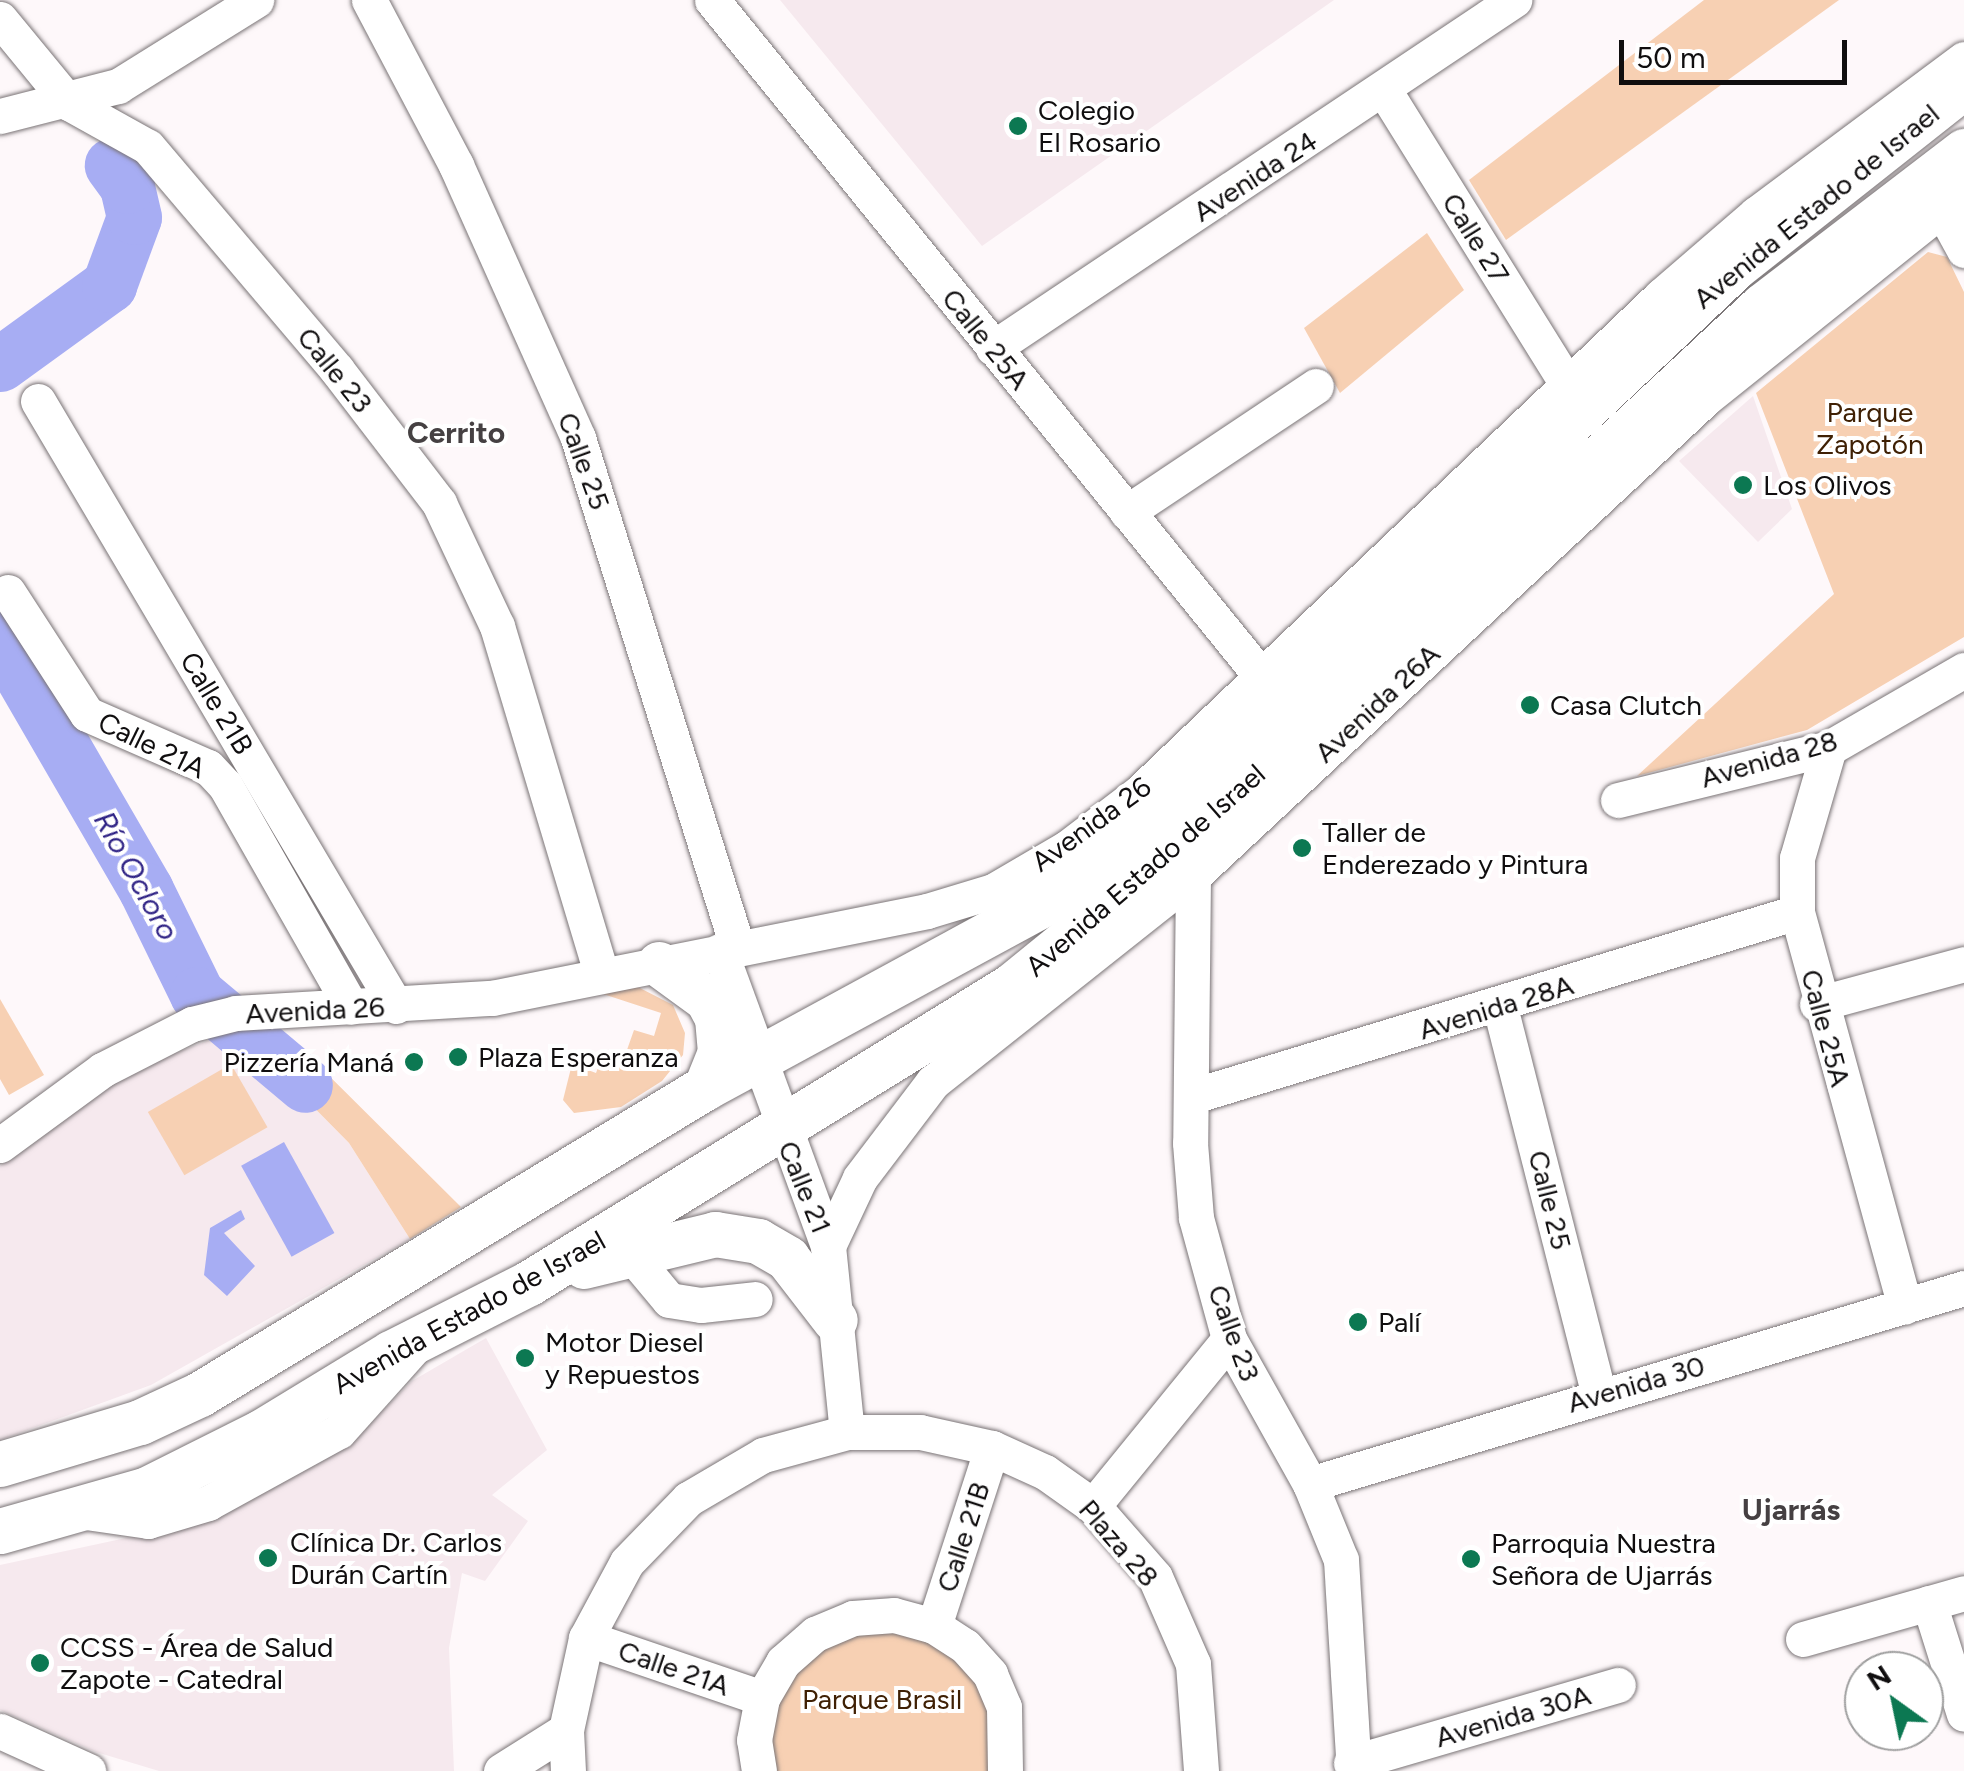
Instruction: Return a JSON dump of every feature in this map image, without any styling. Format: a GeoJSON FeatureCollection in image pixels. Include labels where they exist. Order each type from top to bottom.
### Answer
{"type":"FeatureCollection","features":[{"type":"Feature","properties":{"kind":"main road","name":"Avenida Estado de Israel"},"geometry":{"type":"LineString","coordinates":[[0,1464],[140,1422],[278,1346],[706,1087],[1064,892],[1105,859],[1735,267],[1948,99],[1964,70]]}},
{"type":"Feature","properties":{"kind":"main road","name":"Avenida Estado de Israel"},"geometry":{"type":"LineString","coordinates":[[0,1532],[147,1489],[311,1402],[407,1345],[529,1282],[956,1022],[1076,936],[1165,861],[1762,306],[1964,151]]}},
{"type":"Feature","properties":{"kind":"main road"},"geometry":{"type":"LineString","coordinates":[[659,964],[698,991],[717,1018],[720,1052],[706,1087]]}},
{"type":"Feature","properties":{"kind":"main road"},"geometry":{"type":"LineString","coordinates":[[529,1282],[629,1252],[715,1234],[758,1241],[787,1258],[836,1320]]}},
{"type":"Feature","properties":{"kind":"main road"},"geometry":{"type":"LineString","coordinates":[[370,1291],[352,1315],[354,1331],[362,1344],[407,1345]]}},
{"type":"Feature","properties":{"kind":"main road"},"geometry":{"type":"LineString","coordinates":[[278,1346],[311,1354],[320,1368],[311,1402]]}},
{"type":"Feature","properties":{"kind":"street"},"geometry":{"type":"LineString","coordinates":[[0,116],[69,103],[160,65],[256,0]]}},
{"type":"Feature","properties":{"kind":"street","name":"Calle 25"},"geometry":{"type":"LineString","coordinates":[[369,0],[456,165],[578,438],[728,948]]}},
{"type":"Feature","properties":{"kind":"street","name":"Calle 25A"},"geometry":{"type":"LineString","coordinates":[[712,0],[1261,676]]}},
{"type":"Feature","properties":{"kind":"street","name":"Avenida 24"},"geometry":{"type":"LineString","coordinates":[[994,348],[1514,0]]}},
{"type":"Feature","properties":{"kind":"street","name":"Calle 23"},"geometry":{"type":"LineString","coordinates":[[0,19],[69,103],[148,147],[337,370],[438,503],[475,568],[497,626],[602,975]]}},
{"type":"Feature","properties":{"kind":"street","name":"Avenida 26"},"geometry":{"type":"LineString","coordinates":[[0,1145],[102,1070],[192,1024],[236,1012],[492,998],[927,911],[993,891],[1067,848],[1139,793],[1568,386],[1756,214],[1964,59]]}},
{"type":"Feature","properties":{"kind":"street","name":"Calle 27"},"geometry":{"type":"LineString","coordinates":[[1384,90],[1568,386]]}},
{"type":"Feature","properties":{"kind":"street"},"geometry":{"type":"LineString","coordinates":[[1953,200],[1964,250]]}},
{"type":"Feature","properties":{"kind":"street","name":"Avenida 26A"},"geometry":{"type":"LineString","coordinates":[[828,1246],[860,1178],[933,1082],[1194,876],[1706,398],[1953,200]]}},
{"type":"Feature","properties":{"kind":"street"},"geometry":{"type":"LineString","coordinates":[[1127,512],[1316,386]]}},
{"type":"Feature","properties":{"kind":"street","name":"Calle 21B"},"geometry":{"type":"LineString","coordinates":[[38,401],[396,1006]]}},
{"type":"Feature","properties":{"kind":"street","name":"Calle 21A"},"geometry":{"type":"LineString","coordinates":[[8,592],[87,714],[208,767],[224,785],[351,1007]]}},
{"type":"Feature","properties":{"kind":"street","name":"Avenida 28"},"geometry":{"type":"LineString","coordinates":[[1618,800],[1829,748],[1964,670]]}},
{"type":"Feature","properties":{"kind":"street","name":"Calle 25A"},"geometry":{"type":"LineString","coordinates":[[1829,748],[1797,858],[1797,912],[1818,1004],[1906,1306]]}},
{"type":"Feature","properties":{"kind":"street","name":"Calle 23"},"geometry":{"type":"LineString","coordinates":[[1194,876],[1196,1218],[1230,1339],[1310,1484],[1341,1560],[1353,1767]]}},
{"type":"Feature","properties":{"kind":"street","name":"Avenida 28A"},"geometry":{"type":"LineString","coordinates":[[1193,1096],[1500,1006],[1797,912]]}},
{"type":"Feature","properties":{"kind":"street","name":"Calle 21"},"geometry":{"type":"LineString","coordinates":[[728,948],[756,1060],[828,1246],[847,1432]]}},
{"type":"Feature","properties":{"kind":"street"},"geometry":{"type":"LineString","coordinates":[[1818,1004],[1964,964]]}},
{"type":"Feature","properties":{"kind":"street","name":"Calle 25"},"geometry":{"type":"LineString","coordinates":[[1500,1006],[1599,1394]]}},
{"type":"Feature","properties":{"kind":"street"},"geometry":{"type":"LineString","coordinates":[[629,1252],[670,1300],[701,1306],[755,1299]]}},
{"type":"Feature","properties":{"kind":"street","name":"Avenida 30"},"geometry":{"type":"LineString","coordinates":[[1310,1484],[1599,1394],[1964,1288]]}},
{"type":"Feature","properties":{"kind":"street"},"geometry":{"type":"LineString","coordinates":[[1093,1506],[1230,1339]]}},
{"type":"Feature","properties":{"kind":"street"},"geometry":{"type":"LineString","coordinates":[[78,1511],[148,1521],[208,1502],[338,1431],[407,1345]]}},
{"type":"Feature","properties":{"kind":"street","name":"Plaza 28"},"geometry":{"type":"LineString","coordinates":[[568,1771],[566,1730],[586,1638],[627,1562],[688,1499],[763,1455],[847,1432],[920,1432],[992,1448],[1045,1472],[1093,1506],[1155,1577],[1193,1664],[1201,1771]]}},
{"type":"Feature","properties":{"kind":"street","name":"Calle 21B"},"geometry":{"type":"LineString","coordinates":[[934,1626],[992,1448]]}},
{"type":"Feature","properties":{"kind":"street"},"geometry":{"type":"LineString","coordinates":[[1803,1638],[1964,1593]]}},
{"type":"Feature","properties":{"kind":"street"},"geometry":{"type":"LineString","coordinates":[[1928,1603],[1964,1714]]}},
{"type":"Feature","properties":{"kind":"street"},"geometry":{"type":"LineString","coordinates":[[759,1771],[754,1740],[762,1698],[783,1662],[814,1634],[840,1624],[894,1616],[934,1626],[966,1646],[990,1674],[1004,1707],[1004,1771]]}},
{"type":"Feature","properties":{"kind":"street","name":"Calle 21A"},"geometry":{"type":"LineString","coordinates":[[586,1638],[762,1698]]}},
{"type":"Feature","properties":{"kind":"street","name":"Avenida 30A"},"geometry":{"type":"LineString","coordinates":[[1353,1767],[1618,1685]]}},
{"type":"Feature","properties":{"kind":"street"},"geometry":{"type":"LineString","coordinates":[[501,1771],[566,1730]]}},
{"type":"Feature","properties":{"kind":"street"},"geometry":{"type":"LineString","coordinates":[[0,1731],[88,1771]]}},
{"type":"Feature","properties":{"kind":"shaded area","name":"Colegio El Rosario"},"geometry":{"type":"Polygon","coordinates":[[[780,0],[1334,0],[982,246],[780,0]]]}},
{"type":"Feature","properties":{"kind":"shaded area","name":"Los Olivos"},"geometry":{"type":"Polygon","coordinates":[[[1753,396],[1792,509],[1758,542],[1679,461],[1753,396]]]}},
{"type":"Feature","properties":{"kind":"shaded area"},"geometry":{"type":"Polygon","coordinates":[[[228,1033],[274,1067],[349,1143],[410,1239],[151,1385],[0,1440],[0,1166],[131,1070],[228,1033]]]}},
{"type":"Feature","properties":{"kind":"shaded area","name":"Clínica Dr. Carlos Durán Cartín"},"geometry":{"type":"Polygon","coordinates":[[[486,1338],[547,1450],[492,1495],[528,1521],[485,1581],[462,1573],[449,1648],[454,1771],[159,1771],[96,1752],[0,1710],[0,1565],[140,1535],[359,1435],[412,1381],[486,1338]]]}},
{"type":"Feature","properties":{"kind":"green space"},"geometry":{"type":"Polygon","coordinates":[[[1704,0],[1839,0],[1506,240],[1469,180],[1704,0]]]}},
{"type":"Feature","properties":{"kind":"green space"},"geometry":{"type":"Polygon","coordinates":[[[1427,233],[1464,290],[1340,393],[1304,328],[1427,233]]]}},
{"type":"Feature","properties":{"kind":"green space","name":"Parque Zapotón"},"geometry":{"type":"Polygon","coordinates":[[[1928,252],[1947,257],[1964,292],[1964,637],[1807,730],[1637,776],[1834,594],[1756,393],[1928,252]]]}},
{"type":"Feature","properties":{"kind":"green space"},"geometry":{"type":"Polygon","coordinates":[[[636,986],[673,1005],[685,1033],[683,1055],[662,1081],[621,1107],[574,1113],[563,1100],[572,1064],[596,1073],[602,1057],[622,1064],[634,1030],[654,1036],[661,1013],[597,992],[636,986]]]}},
{"type":"Feature","properties":{"kind":"green space"},"geometry":{"type":"Polygon","coordinates":[[[0,999],[44,1075],[9,1095],[0,1079],[0,999]]]}},
{"type":"Feature","properties":{"kind":"green space"},"geometry":{"type":"Polygon","coordinates":[[[251,1029],[292,1039],[461,1207],[410,1239],[349,1143],[274,1067],[228,1033],[251,1029]]]}},
{"type":"Feature","properties":{"kind":"green space"},"geometry":{"type":"Polygon","coordinates":[[[231,1064],[267,1127],[184,1175],[148,1112],[231,1064]]]}},
{"type":"Feature","properties":{"kind":"green space","name":"Parque Brasil"},"geometry":{"type":"Polygon","coordinates":[[[890,1627],[948,1648],[988,1696],[993,1771],[771,1771],[767,1745],[783,1685],[829,1641],[890,1627]]]}},
{"type":"Feature","properties":{"kind":"water"},"geometry":{"type":"Polygon","coordinates":[[[284,1142],[334,1233],[292,1257],[241,1166],[284,1142]]]}},
{"type":"Feature","properties":{"kind":"water"},"geometry":{"type":"Polygon","coordinates":[[[241,1210],[245,1219],[224,1233],[255,1266],[227,1296],[204,1275],[210,1228],[241,1210]]]}},
{"type":"Feature","properties":{"kind":"waterway","name":"Río Ocloro"},"geometry":{"type":"LineString","coordinates":[[0,364],[109,285],[134,217],[127,186],[112,165]]}},
{"type":"Feature","properties":{"kind":"waterway","name":"Río Ocloro"},"geometry":{"type":"LineString","coordinates":[[0,638],[146,890],[197,994],[305,1085]]}},
{"type":"Feature","properties":{"kind":"place","name":"Colegio El Rosario"},"geometry":{"type":"Point","coordinates":[1018,126]}},
{"type":"Feature","properties":{"kind":"place","name":"Los Olivos"},"geometry":{"type":"Point","coordinates":[1743,485]}},
{"type":"Feature","properties":{"kind":"place","name":"Casa Clutch"},"geometry":{"type":"Point","coordinates":[1530,705]}},
{"type":"Feature","properties":{"kind":"place","name":"Taller de Enderezado y Pintura"},"geometry":{"type":"Point","coordinates":[1302,848]}},
{"type":"Feature","properties":{"kind":"place","name":"Plaza Esperanza"},"geometry":{"type":"Point","coordinates":[458,1057]}},
{"type":"Feature","properties":{"kind":"place","name":"Pizzería Maná"},"geometry":{"type":"Point","coordinates":[414,1062]}},
{"type":"Feature","properties":{"kind":"place","name":"Palí"},"geometry":{"type":"Point","coordinates":[1358,1322]}},
{"type":"Feature","properties":{"kind":"place","name":"Motor Diesel y Repuestos"},"geometry":{"type":"Point","coordinates":[525,1358]}},
{"type":"Feature","properties":{"kind":"place","name":"Clínica Dr. Carlos Durán Cartín"},"geometry":{"type":"Point","coordinates":[268,1558]}},
{"type":"Feature","properties":{"kind":"place","name":"Parroquia Nuestra Señora de Ujarrás"},"geometry":{"type":"Point","coordinates":[1471,1559]}},
{"type":"Feature","properties":{"kind":"place","name":"CCSS - Área de Salud Zapote - Catedral"},"geometry":{"type":"Point","coordinates":[40,1663]}},
{"type":"Feature","properties":{"kind":"district","name":"Cerrito"},"geometry":{"type":"Point","coordinates":[456,433]}},
{"type":"Feature","properties":{"kind":"district","name":"Ujarrás"},"geometry":{"type":"Point","coordinates":[1791,1510]}}]}
